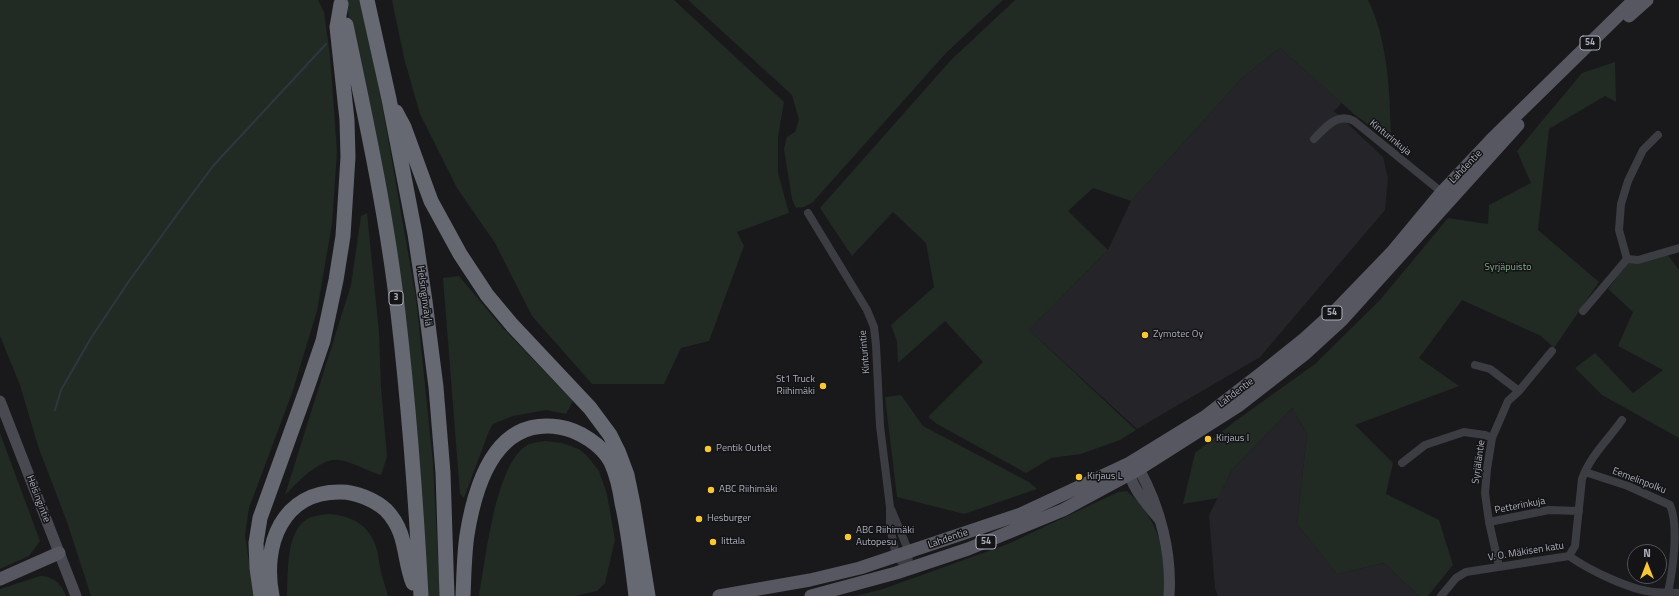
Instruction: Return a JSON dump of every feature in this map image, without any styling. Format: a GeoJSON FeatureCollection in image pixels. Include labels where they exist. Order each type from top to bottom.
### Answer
{"type":"FeatureCollection","features":[{"type":"Feature","properties":{"kind":"highway","name":"Helsinginväylä"},"geometry":{"type":"LineString","coordinates":[[367,0],[389,99],[415,234],[425,301],[436,387],[444,473],[448,596]]}},
{"type":"Feature","properties":{"kind":"highway"},"geometry":{"type":"LineString","coordinates":[[261,596],[257,568],[256,544],[260,518],[308,388],[322,340],[336,280],[343,236],[348,157],[347,120],[337,27],[341,2]]}},
{"type":"Feature","properties":{"kind":"highway","name":"3"},"geometry":{"type":"LineString","coordinates":[[341,2],[364,113],[398,312],[415,481],[420,596]]}},
{"type":"Feature","properties":{"kind":"highway"},"geometry":{"type":"LineString","coordinates":[[389,99],[404,127],[431,201],[460,254],[488,295],[512,325],[590,408],[610,435],[627,475],[648,596]]}},
{"type":"Feature","properties":{"kind":"highway"},"geometry":{"type":"LineString","coordinates":[[463,596],[467,536],[480,481],[488,463],[503,444],[521,431],[542,426],[561,427],[573,430],[602,450],[610,462],[618,481],[625,517],[636,596]]}},
{"type":"Feature","properties":{"kind":"highway"},"geometry":{"type":"LineString","coordinates":[[272,596],[270,558],[278,530],[283,520],[297,505],[319,494],[329,492],[345,492],[361,496],[378,504],[386,510],[402,536],[412,579],[420,596]]}},
{"type":"Feature","properties":{"kind":"main road","name":"Lahdentie"},"geometry":{"type":"LineString","coordinates":[[1447,196],[1492,139],[1634,0]]}},
{"type":"Feature","properties":{"kind":"main road","name":"Lahdentie"},"geometry":{"type":"LineString","coordinates":[[811,596],[908,569],[968,549],[1063,510],[1132,469],[1206,416],[1304,339],[1337,308],[1549,91],[1647,0]]}},
{"type":"Feature","properties":{"kind":"main road","name":"Helsingintie"},"geometry":{"type":"LineString","coordinates":[[0,401],[76,596]]}},
{"type":"Feature","properties":{"kind":"main road","name":"Lahdentie"},"geometry":{"type":"LineString","coordinates":[[719,596],[810,580],[860,568],[1021,514],[1132,469]]}},
{"type":"Feature","properties":{"kind":"main road"},"geometry":{"type":"LineString","coordinates":[[1132,469],[1152,497],[1159,520],[1169,557],[1170,596]]}},
{"type":"Feature","properties":{"kind":"main road"},"geometry":{"type":"LineString","coordinates":[[0,579],[59,553]]}},
{"type":"Feature","properties":{"kind":"street","name":"Kinturinkuja"},"geometry":{"type":"LineString","coordinates":[[1314,139],[1337,119],[1349,118],[1447,196]]}},
{"type":"Feature","properties":{"kind":"street"},"geometry":{"type":"LineString","coordinates":[[1627,259],[1619,230],[1621,204],[1628,180],[1643,150],[1658,135]]}},
{"type":"Feature","properties":{"kind":"street","name":"Kinturintie"},"geometry":{"type":"LineString","coordinates":[[808,213],[867,310],[874,327],[881,438],[890,507],[890,526],[896,556]]}},
{"type":"Feature","properties":{"kind":"street"},"geometry":{"type":"LineString","coordinates":[[1627,259],[1638,260],[1679,248]]}},
{"type":"Feature","properties":{"kind":"street"},"geometry":{"type":"LineString","coordinates":[[1583,311],[1627,259]]}},
{"type":"Feature","properties":{"kind":"street","name":"Syrjäläntie"},"geometry":{"type":"LineString","coordinates":[[1499,566],[1489,522],[1485,483],[1492,438],[1508,401],[1519,391],[1552,351]]}},
{"type":"Feature","properties":{"kind":"street"},"geometry":{"type":"LineString","coordinates":[[1475,366],[1490,369],[1519,391]]}},
{"type":"Feature","properties":{"kind":"street","name":"V. O. Mäkisen katu"},"geometry":{"type":"LineString","coordinates":[[1441,596],[1456,578],[1466,572],[1569,556],[1575,546],[1582,479],[1592,458],[1622,420]]}},
{"type":"Feature","properties":{"kind":"street"},"geometry":{"type":"LineString","coordinates":[[1402,463],[1425,445],[1464,432],[1485,435],[1492,438]]}},
{"type":"Feature","properties":{"kind":"street","name":"Eemelinpolku"},"geometry":{"type":"LineString","coordinates":[[1585,472],[1628,486],[1670,505],[1675,518],[1674,553],[1668,592]]}},
{"type":"Feature","properties":{"kind":"street","name":"Kinturintie"},"geometry":{"type":"LineString","coordinates":[[890,507],[909,552],[908,569]]}},
{"type":"Feature","properties":{"kind":"street","name":"Petterinkuja"},"geometry":{"type":"LineString","coordinates":[[1489,522],[1549,510],[1579,512]]}},
{"type":"Feature","properties":{"kind":"street"},"geometry":{"type":"LineString","coordinates":[[896,556],[908,569]]}},
{"type":"Feature","properties":{"kind":"street"},"geometry":{"type":"LineString","coordinates":[[1569,556],[1582,565],[1610,578],[1645,591],[1679,593]]}},
{"type":"Feature","properties":{"kind":"shaded area"},"geometry":{"type":"Polygon","coordinates":[[[1280,48],[1342,103],[1334,111],[1383,157],[1388,178],[1385,210],[1260,357],[1137,429],[1029,330],[1108,250],[1131,201],[1243,77],[1280,48]]]}},
{"type":"Feature","properties":{"kind":"shaded area"},"geometry":{"type":"Polygon","coordinates":[[[1292,408],[1307,434],[1297,524],[1337,574],[1384,563],[1419,596],[1218,596],[1215,588],[1209,515],[1232,470],[1292,408]]]}},
{"type":"Feature","properties":{"kind":"green space"},"geometry":{"type":"Polygon","coordinates":[[[0,0],[318,0],[324,12],[330,55],[337,152],[332,224],[317,311],[292,393],[249,508],[245,535],[254,596],[91,596],[67,522],[38,446],[20,385],[0,336],[0,0]]]}},
{"type":"Feature","properties":{"kind":"green space"},"geometry":{"type":"Polygon","coordinates":[[[345,0],[360,0],[382,104],[416,298],[433,463],[440,596],[426,596],[370,106],[345,0]]]}},
{"type":"Feature","properties":{"kind":"green space"},"geometry":{"type":"Polygon","coordinates":[[[392,0],[674,0],[784,102],[778,137],[778,173],[789,213],[737,232],[744,246],[709,341],[681,348],[664,384],[592,384],[532,316],[495,243],[457,188],[420,114],[404,58],[392,0]]]}},
{"type":"Feature","properties":{"kind":"green space"},"geometry":{"type":"Polygon","coordinates":[[[688,0],[1003,0],[946,53],[813,202],[804,207],[796,208],[792,199],[784,149],[787,137],[795,132],[799,120],[792,95],[688,0]]]}},
{"type":"Feature","properties":{"kind":"green space"},"geometry":{"type":"Polygon","coordinates":[[[1015,0],[1368,0],[1375,16],[1380,34],[1387,70],[1391,142],[1354,114],[1280,48],[1243,77],[1131,201],[1093,188],[1068,211],[1108,250],[1029,330],[1136,430],[1120,440],[1081,454],[1051,458],[1026,473],[937,424],[928,417],[983,362],[945,321],[898,363],[897,341],[891,325],[934,287],[926,243],[893,212],[852,256],[820,208],[951,60],[1015,0]]]}},
{"type":"Feature","properties":{"kind":"green space","name":"Syrjäpuisto"},"geometry":{"type":"Polygon","coordinates":[[[1615,62],[1616,102],[1605,96],[1549,129],[1538,230],[1599,282],[1554,348],[1541,336],[1462,300],[1419,358],[1459,386],[1355,425],[1393,463],[1386,494],[1439,520],[1453,565],[1428,596],[1419,596],[1384,563],[1337,574],[1297,524],[1307,434],[1292,408],[1232,470],[1218,498],[1183,504],[1195,453],[1234,422],[1315,364],[1380,300],[1448,218],[1488,224],[1489,205],[1531,183],[1517,151],[1582,73],[1615,62]]]}},
{"type":"Feature","properties":{"kind":"green space"},"geometry":{"type":"Polygon","coordinates":[[[367,213],[379,332],[381,387],[387,457],[381,475],[344,461],[332,460],[310,472],[285,495],[351,285],[361,216],[367,213]]]}},
{"type":"Feature","properties":{"kind":"green space"},"geometry":{"type":"Polygon","coordinates":[[[1668,255],[1679,270],[1679,438],[1602,395],[1575,368],[1595,353],[1633,393],[1663,370],[1618,346],[1633,312],[1608,289],[1629,261],[1668,255]]]}},
{"type":"Feature","properties":{"kind":"green space"},"geometry":{"type":"Polygon","coordinates":[[[459,276],[502,327],[573,401],[566,414],[546,410],[513,416],[493,424],[464,498],[460,494],[443,278],[459,276]]]}},
{"type":"Feature","properties":{"kind":"green space"},"geometry":{"type":"Polygon","coordinates":[[[901,395],[923,426],[1029,482],[1037,489],[964,514],[897,497],[885,397],[901,395]]]}},
{"type":"Feature","properties":{"kind":"green space"},"geometry":{"type":"Polygon","coordinates":[[[0,433],[40,541],[29,556],[0,569],[0,433]]]}},
{"type":"Feature","properties":{"kind":"green space"},"geometry":{"type":"Polygon","coordinates":[[[545,441],[562,443],[579,449],[587,456],[599,471],[607,494],[615,540],[605,583],[597,591],[575,596],[479,596],[488,540],[504,478],[512,461],[524,447],[536,442],[545,441]]]}},
{"type":"Feature","properties":{"kind":"green space"},"geometry":{"type":"Polygon","coordinates":[[[1127,491],[1148,515],[1159,539],[1164,565],[1166,596],[856,596],[883,589],[1008,544],[1118,492],[1127,491]]]}},
{"type":"Feature","properties":{"kind":"green space"},"geometry":{"type":"Polygon","coordinates":[[[328,514],[345,517],[359,523],[370,534],[377,550],[380,569],[388,596],[287,596],[290,548],[297,530],[302,523],[311,517],[328,514]]]}},
{"type":"Feature","properties":{"kind":"green space"},"geometry":{"type":"Polygon","coordinates":[[[40,576],[53,579],[59,584],[66,596],[0,596],[0,589],[40,576]]]}},
{"type":"Feature","properties":{"kind":"waterway"},"geometry":{"type":"LineString","coordinates":[[55,410],[61,390],[91,338],[129,281],[173,220],[213,166],[326,44]]}},
{"type":"Feature","properties":{"kind":"place","name":"Zymotec Oy"},"geometry":{"type":"Point","coordinates":[1145,335]}},
{"type":"Feature","properties":{"kind":"place","name":"St1 Truck Riihimäki"},"geometry":{"type":"Point","coordinates":[823,386]}},
{"type":"Feature","properties":{"kind":"place","name":"Kirjaus I"},"geometry":{"type":"Point","coordinates":[1208,439]}},
{"type":"Feature","properties":{"kind":"place","name":"Pentik Outlet"},"geometry":{"type":"Point","coordinates":[708,449]}},
{"type":"Feature","properties":{"kind":"place","name":"Kirjaus L"},"geometry":{"type":"Point","coordinates":[1079,477]}},
{"type":"Feature","properties":{"kind":"place","name":"ABC Riihimäki"},"geometry":{"type":"Point","coordinates":[711,490]}},
{"type":"Feature","properties":{"kind":"place","name":"Hesburger"},"geometry":{"type":"Point","coordinates":[699,519]}},
{"type":"Feature","properties":{"kind":"place","name":"ABC Riihimäki Autopesu"},"geometry":{"type":"Point","coordinates":[848,537]}},
{"type":"Feature","properties":{"kind":"place","name":"Iittala"},"geometry":{"type":"Point","coordinates":[713,542]}}]}
